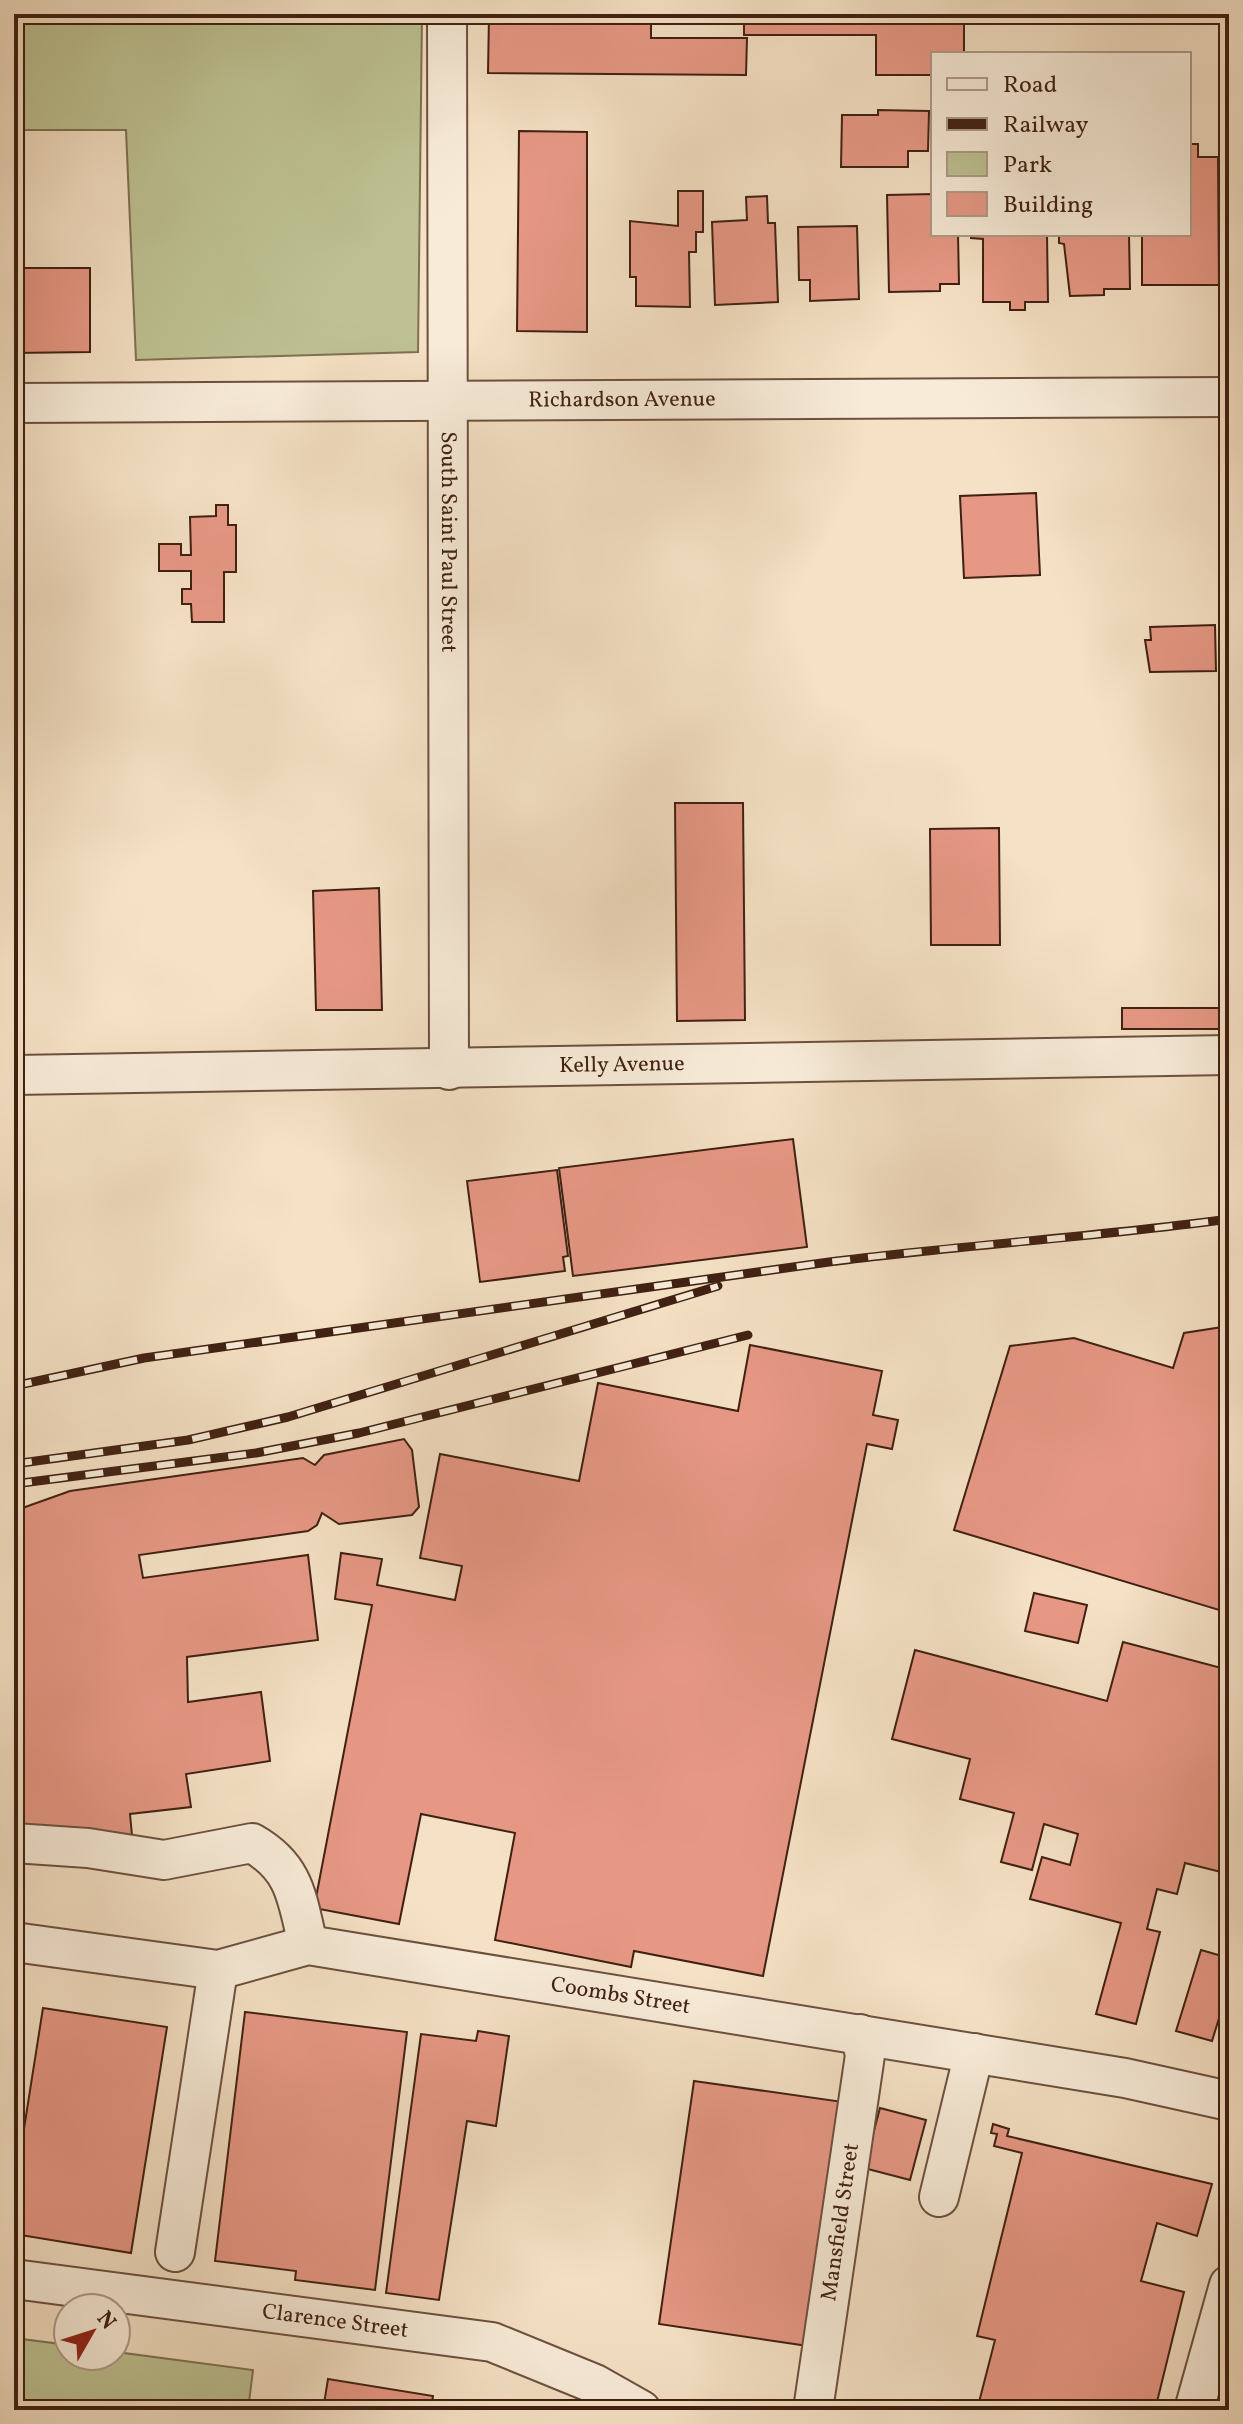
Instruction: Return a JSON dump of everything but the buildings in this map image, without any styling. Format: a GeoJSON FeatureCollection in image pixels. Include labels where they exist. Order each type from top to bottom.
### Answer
{"type":"FeatureCollection","features":[{"type":"Feature","properties":{"kind":"street","name":"South Saint Paul Street"},"geometry":{"type":"LineString","coordinates":[[447,14],[449,1070]]}},
{"type":"Feature","properties":{"kind":"street","name":"Richardson Avenue"},"geometry":{"type":"LineString","coordinates":[[14,403],[1229,397]]}},
{"type":"Feature","properties":{"kind":"street","name":"Kelly Avenue"},"geometry":{"type":"LineString","coordinates":[[14,1075],[1229,1055]]}},
{"type":"Feature","properties":{"kind":"street"},"geometry":{"type":"LineString","coordinates":[[14,1843],[88,1848],[164,1860],[252,1843],[276,1857],[295,1891],[308,1945]]}},
{"type":"Feature","properties":{"kind":"street","name":"Coombs Street"},"geometry":{"type":"LineString","coordinates":[[14,1942],[218,1970],[308,1945],[1125,2078],[1229,2101]]}},
{"type":"Feature","properties":{"kind":"street"},"geometry":{"type":"LineString","coordinates":[[175,2252],[218,1970]]}},
{"type":"Feature","properties":{"kind":"street","name":"Mansfield Street"},"geometry":{"type":"LineString","coordinates":[[813,2410],[865,2055],[860,2034]]}},
{"type":"Feature","properties":{"kind":"street"},"geometry":{"type":"LineString","coordinates":[[939,2197],[974,2053]]}},
{"type":"Feature","properties":{"kind":"street","name":"Clarence Street"},"geometry":{"type":"LineString","coordinates":[[14,2279],[492,2342],[595,2384],[641,2410]]}},
{"type":"Feature","properties":{"kind":"street"},"geometry":{"type":"LineString","coordinates":[[1194,2410],[1229,2285]]}},
{"type":"Feature","properties":{"kind":"green space"},"geometry":{"type":"Polygon","coordinates":[[[14,14],[422,14],[418,352],[136,360],[126,130],[14,130],[14,14]]]}},
{"type":"Feature","properties":{"kind":"green space"},"geometry":{"type":"Polygon","coordinates":[[[14,2338],[52,2343],[52,2372],[132,2372],[132,2354],[253,2370],[248,2410],[14,2410],[14,2338]]]}},
{"type":"Feature","properties":{"kind":"railway"},"geometry":{"type":"LineString","coordinates":[[14,1386],[144,1358],[829,1262],[1229,1219]]}},
{"type":"Feature","properties":{"kind":"railway"},"geometry":{"type":"LineString","coordinates":[[14,1464],[188,1440],[288,1417],[718,1286]]}},
{"type":"Feature","properties":{"kind":"railway"},"geometry":{"type":"LineString","coordinates":[[14,1484],[256,1453],[359,1433],[748,1335]]}}]}
